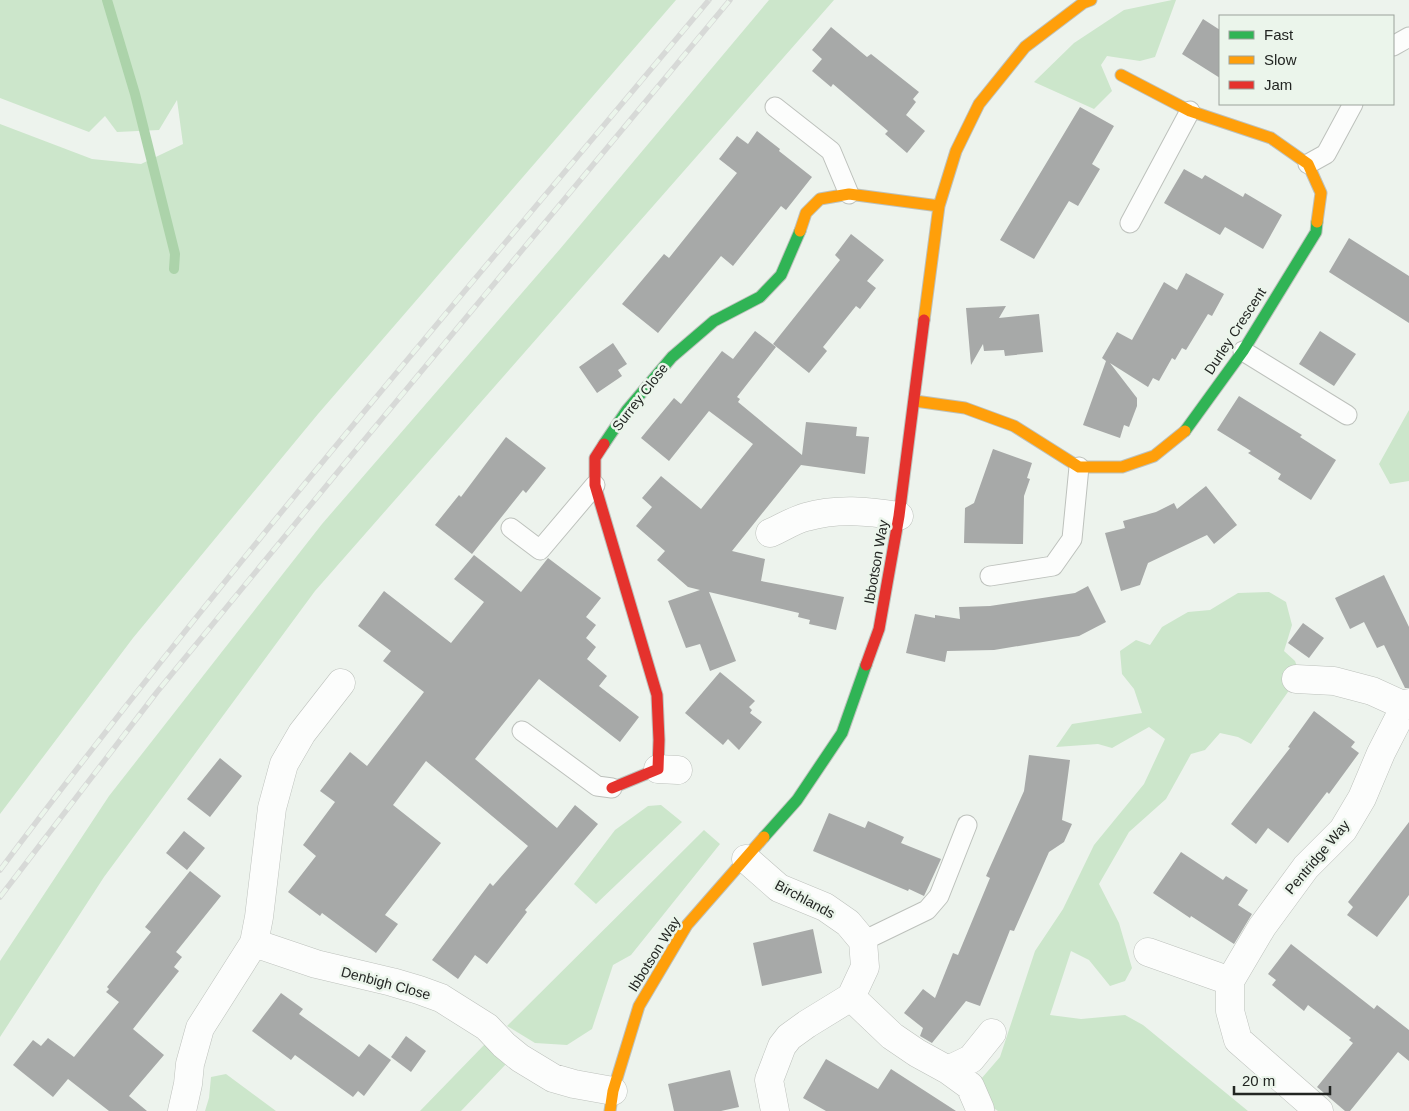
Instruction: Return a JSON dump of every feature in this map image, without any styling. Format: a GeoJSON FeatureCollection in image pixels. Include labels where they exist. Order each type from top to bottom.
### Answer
{"type":"FeatureCollection","features":[{"type":"Feature","properties":{"kind":"street","name":"Ibbotson Way"},"geometry":{"type":"LineString","coordinates":[[611,1101],[639,1006],[687,926],[797,800],[842,734],[880,629],[899,516],[939,206],[956,150],[979,104],[1025,47],[1083,3],[1091,0]]}},
{"type":"Feature","properties":{"kind":"street"},"geometry":{"type":"LineString","coordinates":[[1120,75],[1190,112],[1271,138],[1308,164]]}},
{"type":"Feature","properties":{"kind":"street","name":"Durley Crescent"},"geometry":{"type":"LineString","coordinates":[[1079,467],[1122,467],[1154,456],[1184,432],[1243,350],[1316,232],[1321,193],[1308,164]]}},
{"type":"Feature","properties":{"kind":"street","name":"Surrey Close"},"geometry":{"type":"LineString","coordinates":[[612,788],[668,770],[659,740],[657,696],[595,485],[595,458],[627,410],[672,358],[714,321],[760,296],[781,275],[796,243],[806,213],[820,199],[849,194],[939,206]]}},
{"type":"Feature","properties":{"kind":"street"},"geometry":{"type":"LineString","coordinates":[[915,401],[965,408],[1014,426],[1079,467]]}},
{"type":"Feature","properties":{"kind":"street"},"geometry":{"type":"LineString","coordinates":[[770,533],[805,517],[841,510],[899,516]]}},
{"type":"Feature","properties":{"kind":"street"},"geometry":{"type":"LineString","coordinates":[[1296,680],[1334,681],[1372,691],[1407,704]]}},
{"type":"Feature","properties":{"kind":"street"},"geometry":{"type":"LineString","coordinates":[[182,1111],[190,1064],[200,1028],[254,943],[259,918],[272,808],[284,764],[302,733],[341,683]]}},
{"type":"Feature","properties":{"kind":"street","name":"Pentridge Way"},"geometry":{"type":"LineString","coordinates":[[1230,980],[1262,926],[1306,867],[1343,830],[1362,798],[1381,753],[1407,704]]}},
{"type":"Feature","properties":{"kind":"street","name":"Birchlands"},"geometry":{"type":"LineString","coordinates":[[746,859],[779,888],[825,907],[848,923],[863,941]]}},
{"type":"Feature","properties":{"kind":"street"},"geometry":{"type":"LineString","coordinates":[[775,1111],[769,1080],[782,1046],[789,1037],[807,1024],[851,997],[865,967],[863,941]]}},
{"type":"Feature","properties":{"kind":"street","name":"Denbigh Close"},"geometry":{"type":"LineString","coordinates":[[254,943],[316,964],[392,982],[441,998],[486,1026],[520,1058],[553,1078],[574,1084],[611,1101]]}},
{"type":"Feature","properties":{"kind":"street"},"geometry":{"type":"LineString","coordinates":[[1148,952],[1230,980],[1230,1011],[1238,1040],[1319,1111]]}},
{"type":"Feature","properties":{"kind":"street"},"geometry":{"type":"LineString","coordinates":[[851,997],[892,1036],[917,1053],[948,1070],[970,1086],[980,1109]]}},
{"type":"Feature","properties":{"kind":"street"},"geometry":{"type":"LineString","coordinates":[[948,1070],[971,1059],[992,1033]]}},
{"type":"Feature","properties":{"kind":"lane"},"geometry":{"type":"LineString","coordinates":[[1394,45],[1409,37]]}},
{"type":"Feature","properties":{"kind":"lane"},"geometry":{"type":"LineString","coordinates":[[1308,164],[1326,154],[1353,105]]}},
{"type":"Feature","properties":{"kind":"lane"},"geometry":{"type":"LineString","coordinates":[[775,107],[831,151],[849,194]]}},
{"type":"Feature","properties":{"kind":"lane"},"geometry":{"type":"LineString","coordinates":[[1130,223],[1190,112]]}},
{"type":"Feature","properties":{"kind":"lane"},"geometry":{"type":"LineString","coordinates":[[1243,350],[1348,415]]}},
{"type":"Feature","properties":{"kind":"lane"},"geometry":{"type":"LineString","coordinates":[[990,576],[1053,566],[1072,539],[1079,467]]}},
{"type":"Feature","properties":{"kind":"lane"},"geometry":{"type":"LineString","coordinates":[[510,528],[540,550],[595,485]]}},
{"type":"Feature","properties":{"kind":"lane"},"geometry":{"type":"LineString","coordinates":[[522,731],[597,786],[612,788]]}},
{"type":"Feature","properties":{"kind":"lane"},"geometry":{"type":"LineString","coordinates":[[863,941],[927,910],[939,896],[967,826]]}},
{"type":"Feature","properties":{"kind":"green space"},"geometry":{"type":"Polygon","coordinates":[[[0,0],[676,0],[318,414],[133,638],[0,814],[0,124],[92,159],[141,164],[183,144],[177,100],[159,130],[117,132],[105,116],[89,132],[0,98],[0,0]]]}},
{"type":"Feature","properties":{"kind":"green space"},"geometry":{"type":"Polygon","coordinates":[[[769,0],[834,0],[315,591],[104,877],[0,1037],[0,961],[109,796],[322,524],[560,249],[769,0]]]}},
{"type":"Feature","properties":{"kind":"green space"},"geometry":{"type":"Polygon","coordinates":[[[1176,0],[1155,57],[1140,61],[1107,56],[1101,65],[1112,91],[1094,109],[1034,82],[1074,43],[1124,10],[1176,0]]]}},
{"type":"Feature","properties":{"kind":"green space"},"geometry":{"type":"Polygon","coordinates":[[[1409,410],[1409,481],[1390,484],[1379,464],[1409,410]]]}},
{"type":"Feature","properties":{"kind":"green space"},"geometry":{"type":"Polygon","coordinates":[[[1269,592],[1286,602],[1292,625],[1284,651],[1295,661],[1300,675],[1251,744],[1238,737],[1220,733],[1205,750],[1191,754],[1166,799],[1129,832],[1099,884],[1119,923],[1132,968],[1125,981],[1110,986],[1089,960],[1071,951],[1050,1015],[1081,1019],[1125,1015],[1143,1025],[1248,1111],[998,1111],[986,1103],[981,1079],[1000,1057],[1035,951],[1063,909],[1094,845],[1144,784],[1165,739],[1149,727],[1112,748],[1098,744],[1056,747],[1072,724],[1142,713],[1134,689],[1122,674],[1120,651],[1136,640],[1150,645],[1162,627],[1188,612],[1210,610],[1238,593],[1269,592]]]}},
{"type":"Feature","properties":{"kind":"green space"},"geometry":{"type":"Polygon","coordinates":[[[661,805],[682,822],[596,904],[574,884],[615,830],[648,806],[661,805]]]}},
{"type":"Feature","properties":{"kind":"green space"},"geometry":{"type":"Polygon","coordinates":[[[704,830],[720,844],[631,955],[613,965],[592,1029],[567,1045],[535,1043],[507,1026],[704,830]]]}},
{"type":"Feature","properties":{"kind":"green space"},"geometry":{"type":"Polygon","coordinates":[[[485,1044],[507,1063],[461,1111],[420,1111],[485,1044]]]}},
{"type":"Feature","properties":{"kind":"green space"},"geometry":{"type":"Polygon","coordinates":[[[226,1074],[276,1111],[205,1111],[209,1098],[211,1077],[226,1074]]]}},
{"type":"Feature","properties":{"kind":"building"},"geometry":{"type":"Polygon","coordinates":[[[1203,19],[1219,29],[1219,77],[1182,54],[1203,19]]]}},
{"type":"Feature","properties":{"kind":"building"},"geometry":{"type":"Polygon","coordinates":[[[831,27],[867,57],[871,54],[919,92],[913,99],[916,102],[906,115],[925,131],[907,153],[885,134],[888,131],[833,84],[831,87],[812,71],[822,59],[812,50],[831,27]]]}},
{"type":"Feature","properties":{"kind":"building"},"geometry":{"type":"Polygon","coordinates":[[[1080,107],[1114,126],[1092,164],[1100,169],[1078,206],[1069,201],[1034,259],[1000,240],[1080,107]]]}},
{"type":"Feature","properties":{"kind":"building"},"geometry":{"type":"Polygon","coordinates":[[[757,131],[812,177],[786,210],[781,206],[733,266],[721,256],[658,333],[622,304],[664,254],[669,258],[737,173],[719,159],[737,136],[748,144],[757,131]]]}},
{"type":"Feature","properties":{"kind":"building"},"geometry":{"type":"Polygon","coordinates":[[[1184,169],[1202,179],[1205,175],[1243,197],[1245,193],[1282,215],[1263,249],[1225,227],[1220,235],[1164,203],[1184,169]]]}},
{"type":"Feature","properties":{"kind":"building"},"geometry":{"type":"Polygon","coordinates":[[[851,234],[884,260],[867,281],[876,288],[860,309],[856,306],[823,347],[827,351],[809,373],[773,344],[840,260],[835,255],[851,234]]]}},
{"type":"Feature","properties":{"kind":"building"},"geometry":{"type":"Polygon","coordinates":[[[1349,238],[1409,276],[1409,323],[1329,272],[1349,238]]]}},
{"type":"Feature","properties":{"kind":"building"},"geometry":{"type":"Polygon","coordinates":[[[1186,273],[1224,294],[1212,316],[1208,314],[1186,350],[1182,348],[1175,360],[1172,358],[1159,381],[1153,378],[1148,387],[1110,363],[1137,398],[1137,406],[1129,427],[1124,425],[1120,438],[1083,425],[1106,361],[1102,358],[1117,332],[1132,340],[1164,282],[1177,290],[1186,273]]]}},
{"type":"Feature","properties":{"kind":"building"},"geometry":{"type":"Polygon","coordinates":[[[1006,306],[999,318],[1039,314],[1043,352],[1005,356],[1004,350],[984,351],[983,344],[971,365],[966,308],[1006,306]]]}},
{"type":"Feature","properties":{"kind":"building"},"geometry":{"type":"Polygon","coordinates":[[[755,331],[776,347],[737,397],[740,399],[738,402],[802,455],[806,422],[857,427],[856,436],[869,437],[865,474],[801,465],[732,551],[765,559],[761,581],[844,597],[836,630],[809,624],[810,620],[798,617],[799,613],[709,592],[736,661],[710,671],[700,644],[686,648],[668,601],[700,590],[688,587],[657,560],[665,551],[636,526],[652,507],[642,498],[661,476],[701,509],[753,444],[709,411],[669,461],[641,438],[674,398],[681,404],[722,351],[733,359],[755,331]]]}},
{"type":"Feature","properties":{"kind":"building"},"geometry":{"type":"Polygon","coordinates":[[[1320,331],[1356,354],[1334,386],[1299,364],[1320,331]]]}},
{"type":"Feature","properties":{"kind":"building"},"geometry":{"type":"Polygon","coordinates":[[[613,343],[627,364],[618,370],[622,376],[597,393],[579,367],[613,343]]]}},
{"type":"Feature","properties":{"kind":"building"},"geometry":{"type":"Polygon","coordinates":[[[1239,396],[1302,435],[1300,437],[1336,460],[1311,500],[1278,479],[1281,474],[1248,453],[1251,451],[1217,430],[1239,396]]]}},
{"type":"Feature","properties":{"kind":"building"},"geometry":{"type":"Polygon","coordinates":[[[506,437],[546,468],[526,493],[523,490],[472,554],[435,525],[459,495],[461,497],[506,437]]]}},
{"type":"Feature","properties":{"kind":"building"},"geometry":{"type":"Polygon","coordinates":[[[993,449],[1032,463],[1027,478],[1030,479],[1024,496],[1023,544],[964,543],[965,508],[974,503],[993,449]]]}},
{"type":"Feature","properties":{"kind":"building"},"geometry":{"type":"Polygon","coordinates":[[[1206,486],[1237,525],[1214,544],[1207,535],[1148,563],[1140,585],[1121,591],[1105,533],[1125,528],[1123,521],[1156,512],[1174,503],[1177,509],[1206,486]]]}},
{"type":"Feature","properties":{"kind":"building"},"geometry":{"type":"Polygon","coordinates":[[[474,555],[521,592],[548,558],[601,598],[586,617],[596,625],[586,638],[596,647],[587,659],[607,676],[599,686],[639,717],[620,742],[539,679],[475,759],[557,828],[575,805],[598,824],[525,910],[527,912],[487,964],[475,955],[458,979],[432,960],[490,883],[493,886],[528,846],[426,761],[393,805],[441,843],[385,915],[398,924],[376,953],[322,913],[320,916],[288,892],[316,856],[303,845],[335,802],[320,791],[350,752],[367,766],[424,692],[383,661],[391,651],[358,626],[384,591],[451,643],[484,602],[454,579],[474,555]]]}},
{"type":"Feature","properties":{"kind":"building"},"geometry":{"type":"Polygon","coordinates":[[[1384,575],[1409,627],[1409,688],[1405,688],[1384,645],[1377,648],[1364,622],[1350,629],[1335,598],[1384,575]]]}},
{"type":"Feature","properties":{"kind":"building"},"geometry":{"type":"Polygon","coordinates":[[[1088,586],[1106,622],[1079,636],[994,650],[947,651],[945,662],[906,653],[915,614],[935,618],[935,615],[960,619],[959,607],[990,606],[1075,593],[1088,586]]]}},
{"type":"Feature","properties":{"kind":"building"},"geometry":{"type":"Polygon","coordinates":[[[1303,623],[1324,638],[1309,658],[1288,643],[1303,623]]]}},
{"type":"Feature","properties":{"kind":"building"},"geometry":{"type":"Polygon","coordinates":[[[720,672],[755,701],[749,707],[752,710],[750,713],[762,722],[739,750],[728,739],[723,745],[685,713],[720,672]]]}},
{"type":"Feature","properties":{"kind":"building"},"geometry":{"type":"Polygon","coordinates":[[[1314,711],[1355,742],[1351,747],[1359,753],[1329,794],[1327,792],[1288,843],[1268,828],[1256,844],[1231,824],[1290,748],[1288,747],[1314,711]]]}},
{"type":"Feature","properties":{"kind":"building"},"geometry":{"type":"Polygon","coordinates":[[[1029,755],[1070,760],[1062,820],[1072,824],[1064,842],[1049,852],[1014,931],[1010,930],[980,1006],[966,1001],[932,1043],[920,1036],[923,1028],[904,1013],[923,989],[935,998],[953,953],[958,955],[990,878],[986,876],[1024,791],[1029,755]]]}},
{"type":"Feature","properties":{"kind":"building"},"geometry":{"type":"Polygon","coordinates":[[[220,758],[242,776],[210,817],[187,799],[220,758]]]}},
{"type":"Feature","properties":{"kind":"building"},"geometry":{"type":"Polygon","coordinates":[[[829,813],[865,828],[868,821],[904,837],[901,843],[941,859],[924,896],[813,851],[829,813]]]}},
{"type":"Feature","properties":{"kind":"building"},"geometry":{"type":"Polygon","coordinates":[[[1409,822],[1409,895],[1377,937],[1347,915],[1353,907],[1348,902],[1409,822]]]}},
{"type":"Feature","properties":{"kind":"building"},"geometry":{"type":"Polygon","coordinates":[[[184,831],[205,848],[187,870],[166,853],[184,831]]]}},
{"type":"Feature","properties":{"kind":"building"},"geometry":{"type":"Polygon","coordinates":[[[1181,852],[1223,880],[1226,876],[1248,890],[1238,905],[1252,914],[1234,944],[1153,893],[1181,852]]]}},
{"type":"Feature","properties":{"kind":"building"},"geometry":{"type":"Polygon","coordinates":[[[190,871],[221,896],[176,952],[182,957],[174,967],[179,971],[133,1029],[164,1055],[129,1096],[147,1111],[109,1111],[68,1079],[53,1097],[13,1065],[33,1040],[41,1046],[48,1038],[74,1057],[119,1002],[106,992],[109,989],[107,987],[151,932],[145,927],[190,871]]]}},
{"type":"Feature","properties":{"kind":"building"},"geometry":{"type":"Polygon","coordinates":[[[813,929],[822,973],[762,986],[753,943],[813,929]]]}},
{"type":"Feature","properties":{"kind":"building"},"geometry":{"type":"Polygon","coordinates":[[[1291,944],[1374,1009],[1377,1005],[1409,1030],[1409,1061],[1398,1052],[1350,1111],[1345,1111],[1317,1087],[1353,1043],[1349,1040],[1351,1038],[1308,1005],[1304,1011],[1272,985],[1276,980],[1268,974],[1291,944]]]}},
{"type":"Feature","properties":{"kind":"building"},"geometry":{"type":"Polygon","coordinates":[[[281,993],[303,1009],[299,1014],[359,1057],[369,1044],[391,1060],[364,1096],[358,1091],[353,1097],[295,1055],[291,1060],[252,1031],[281,993]]]}},
{"type":"Feature","properties":{"kind":"building"},"geometry":{"type":"Polygon","coordinates":[[[406,1036],[426,1051],[411,1072],[391,1057],[406,1036]]]}},
{"type":"Feature","properties":{"kind":"building"},"geometry":{"type":"Polygon","coordinates":[[[826,1059],[878,1089],[891,1069],[956,1111],[826,1111],[803,1098],[826,1059]]]}},
{"type":"Feature","properties":{"kind":"building"},"geometry":{"type":"Polygon","coordinates":[[[730,1070],[739,1107],[721,1111],[674,1111],[668,1084],[730,1070]]]}},
{"type":"Feature","properties":{"kind":"waterway"},"geometry":{"type":"LineString","coordinates":[[107,0],[135,94],[175,254],[174,269]]}},
{"type":"Feature","properties":{"kind":"railway"},"geometry":{"type":"LineString","coordinates":[[0,870],[259,539],[348,430],[709,0]]}},
{"type":"Feature","properties":{"kind":"railway"},"geometry":{"type":"LineString","coordinates":[[0,897],[157,692],[730,0]]}},
{"type":"Feature","properties":{"kind":"traffic: fast"},"geometry":{"type":"LineString","coordinates":[[1185,431],[1243,351],[1316,232],[1317,222]]}},
{"type":"Feature","properties":{"kind":"traffic: fast"},"geometry":{"type":"LineString","coordinates":[[604,444],[627,410],[672,357],[714,321],[760,297],[781,275],[800,231]]}},
{"type":"Feature","properties":{"kind":"traffic: fast"},"geometry":{"type":"LineString","coordinates":[[764,837],[797,800],[842,733],[866,665]]}},
{"type":"Feature","properties":{"kind":"traffic: slow"},"geometry":{"type":"LineString","coordinates":[[924,320],[939,206],[956,151],[979,104],[1025,47],[1083,3],[1091,0]]}},
{"type":"Feature","properties":{"kind":"traffic: slow"},"geometry":{"type":"LineString","coordinates":[[1121,75],[1190,111],[1271,138],[1308,164],[1321,193],[1317,222]]}},
{"type":"Feature","properties":{"kind":"traffic: slow"},"geometry":{"type":"LineString","coordinates":[[800,231],[806,213],[820,199],[849,194],[939,206]]}},
{"type":"Feature","properties":{"kind":"traffic: slow"},"geometry":{"type":"LineString","coordinates":[[915,401],[965,408],[1014,426],[1079,467],[1122,467],[1154,456],[1185,431]]}},
{"type":"Feature","properties":{"kind":"traffic: slow"},"geometry":{"type":"LineString","coordinates":[[610,1111],[613,1091],[639,1006],[687,925],[764,837]]}},
{"type":"Feature","properties":{"kind":"traffic: jam"},"geometry":{"type":"LineString","coordinates":[[866,665],[879,629],[899,516],[924,320]]}},
{"type":"Feature","properties":{"kind":"traffic: jam"},"geometry":{"type":"LineString","coordinates":[[604,444],[595,458],[595,485],[657,695],[659,740],[658,769],[612,788]]}}]}
